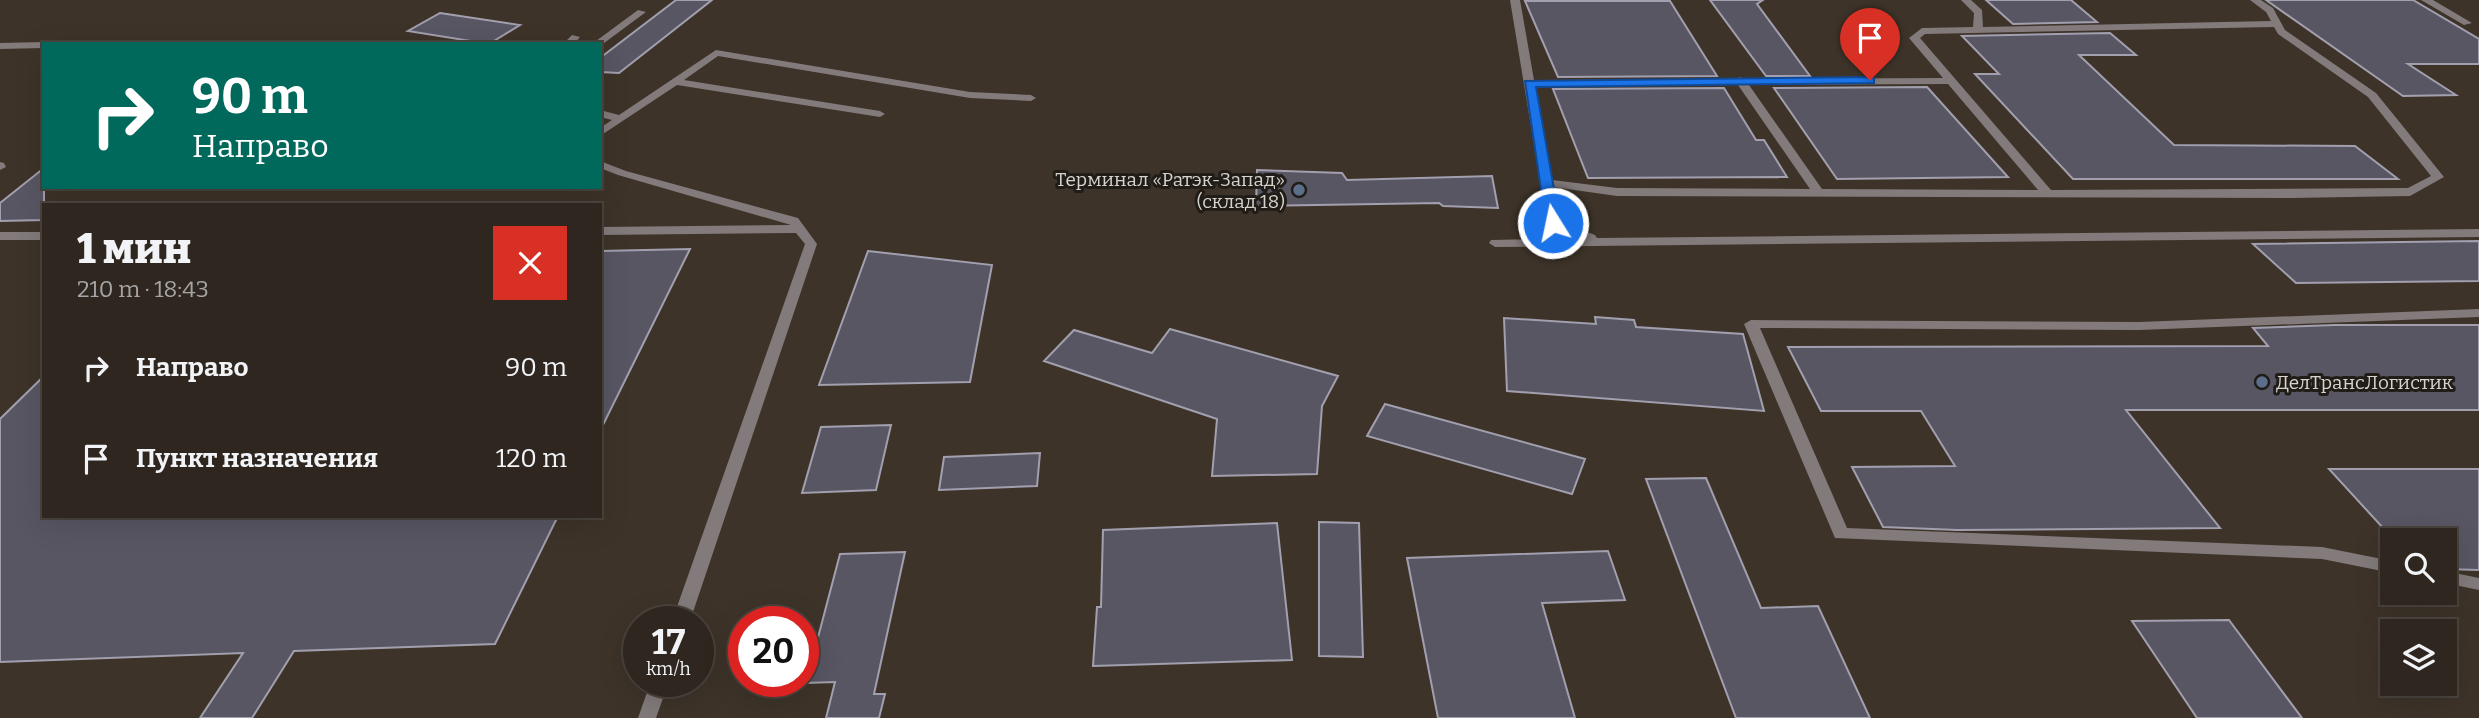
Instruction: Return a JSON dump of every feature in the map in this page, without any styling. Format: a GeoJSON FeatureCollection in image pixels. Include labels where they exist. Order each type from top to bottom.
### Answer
{"type":"FeatureCollection","features":[{"type":"Feature","properties":{"kind":"lane"},"geometry":{"type":"LineString","coordinates":[[1515,0],[1553,223],[1599,242]]}},
{"type":"Feature","properties":{"kind":"lane"},"geometry":{"type":"LineString","coordinates":[[1966,0],[1979,12],[1979,28]]}},
{"type":"Feature","properties":{"kind":"lane"},"geometry":{"type":"LineString","coordinates":[[1546,183],[1618,192],[2410,192],[2438,177],[2372,95],[2281,32],[2270,10],[2255,0]]}},
{"type":"Feature","properties":{"kind":"lane"},"geometry":{"type":"LineString","coordinates":[[2426,0],[2466,23]]}},
{"type":"Feature","properties":{"kind":"lane"},"geometry":{"type":"LineString","coordinates":[[600,42],[641,12]]}},
{"type":"Feature","properties":{"kind":"lane"},"geometry":{"type":"LineString","coordinates":[[2047,193],[1948,81],[1914,38],[1922,31],[2277,24]]}},
{"type":"Feature","properties":{"kind":"lane"},"geometry":{"type":"LineString","coordinates":[[0,46],[42,45]]}},
{"type":"Feature","properties":{"kind":"lane"},"geometry":{"type":"LineString","coordinates":[[602,132],[716,53],[970,95],[1031,98]]}},
{"type":"Feature","properties":{"kind":"lane"},"geometry":{"type":"LineString","coordinates":[[674,80],[880,114]]}},
{"type":"Feature","properties":{"kind":"lane"},"geometry":{"type":"LineString","coordinates":[[1740,80],[1818,192]]}},
{"type":"Feature","properties":{"kind":"lane"},"geometry":{"type":"LineString","coordinates":[[1529,83],[1948,81]]}},
{"type":"Feature","properties":{"kind":"lane"},"geometry":{"type":"LineString","coordinates":[[602,114],[620,118]]}},
{"type":"Feature","properties":{"kind":"lane"},"geometry":{"type":"LineString","coordinates":[[602,165],[622,173],[794,221],[811,244],[686,606]]}},
{"type":"Feature","properties":{"kind":"lane"},"geometry":{"type":"LineString","coordinates":[[602,231],[800,229]]}},
{"type":"Feature","properties":{"kind":"lane"},"geometry":{"type":"LineString","coordinates":[[1495,243],[2479,233]]}},
{"type":"Feature","properties":{"kind":"lane"},"geometry":{"type":"LineString","coordinates":[[0,236],[42,236]]}},
{"type":"Feature","properties":{"kind":"lane"},"geometry":{"type":"LineString","coordinates":[[2380,565],[2322,553],[1841,534],[1751,324],[2139,326],[2479,313]]}},
{"type":"Feature","properties":{"kind":"lane"},"geometry":{"type":"LineString","coordinates":[[2457,579],[2479,584]]}},
{"type":"Feature","properties":{"kind":"lane"},"geometry":{"type":"LineString","coordinates":[[647,718],[654,697]]}},
{"type":"Feature","properties":{"kind":"building"},"geometry":{"type":"Polygon","coordinates":[[[676,0],[712,0],[619,73],[602,72],[602,56],[676,0]]]}},
{"type":"Feature","properties":{"kind":"building"},"geometry":{"type":"Polygon","coordinates":[[[1710,0],[1763,0],[1757,4],[1810,76],[1766,76],[1710,0]]]}},
{"type":"Feature","properties":{"kind":"building"},"geometry":{"type":"Polygon","coordinates":[[[1986,0],[2071,0],[2097,22],[2013,24],[1986,0]]]}},
{"type":"Feature","properties":{"kind":"building"},"geometry":{"type":"Polygon","coordinates":[[[2266,0],[2413,0],[2479,39],[2479,64],[2408,64],[2456,95],[2403,96],[2266,0]]]}},
{"type":"Feature","properties":{"kind":"building"},"geometry":{"type":"Polygon","coordinates":[[[1525,1],[1670,1],[1717,76],[1558,77],[1525,1]]]}},
{"type":"Feature","properties":{"kind":"building"},"geometry":{"type":"Polygon","coordinates":[[[440,13],[520,25],[492,42],[408,31],[440,13]]]}},
{"type":"Feature","properties":{"kind":"building"},"geometry":{"type":"Polygon","coordinates":[[[2110,33],[2136,55],[2079,55],[2174,145],[2355,146],[2398,179],[2073,179],[1975,74],[1999,74],[1962,36],[2110,33]]]}},
{"type":"Feature","properties":{"kind":"building"},"geometry":{"type":"Polygon","coordinates":[[[1927,87],[2008,177],[1837,179],[1774,88],[1927,87]]]}},
{"type":"Feature","properties":{"kind":"building"},"geometry":{"type":"Polygon","coordinates":[[[1724,88],[1756,140],[1764,140],[1787,177],[1588,178],[1553,89],[1724,88]]]}},
{"type":"Feature","properties":{"kind":"building"},"geometry":{"type":"Polygon","coordinates":[[[42,170],[42,220],[0,221],[0,203],[42,170]]]}},
{"type":"Feature","properties":{"kind":"building"},"geometry":{"type":"Polygon","coordinates":[[[1257,170],[1342,173],[1347,180],[1492,176],[1498,208],[1443,206],[1439,203],[1256,206],[1257,170]]]}},
{"type":"Feature","properties":{"kind":"building"},"geometry":{"type":"Polygon","coordinates":[[[2479,241],[2479,281],[2296,283],[2253,244],[2479,241]]]}},
{"type":"Feature","properties":{"kind":"building"},"geometry":{"type":"Polygon","coordinates":[[[690,249],[602,427],[602,251],[690,249]]]}},
{"type":"Feature","properties":{"kind":"building"},"geometry":{"type":"Polygon","coordinates":[[[868,251],[992,265],[970,382],[819,385],[868,251]]]}},
{"type":"Feature","properties":{"kind":"building"},"geometry":{"type":"Polygon","coordinates":[[[1595,317],[1634,320],[1636,327],[1743,334],[1764,411],[1507,391],[1504,318],[1596,324],[1595,317]]]}},
{"type":"Feature","properties":{"kind":"building"},"geometry":{"type":"Polygon","coordinates":[[[2479,325],[2479,410],[2126,410],[2220,528],[1957,530],[1883,527],[1852,467],[1955,466],[1921,411],[1821,411],[1788,347],[2268,346],[2253,328],[2479,325]]]}},
{"type":"Feature","properties":{"kind":"building"},"geometry":{"type":"Polygon","coordinates":[[[1170,329],[1338,376],[1322,406],[1317,474],[1212,476],[1217,419],[1044,361],[1074,330],[1152,353],[1170,329]]]}},
{"type":"Feature","properties":{"kind":"building"},"geometry":{"type":"Polygon","coordinates":[[[42,378],[42,518],[557,518],[495,644],[294,651],[252,718],[200,718],[243,653],[0,662],[0,419],[42,378]]]}},
{"type":"Feature","properties":{"kind":"building"},"geometry":{"type":"Polygon","coordinates":[[[1385,404],[1585,459],[1572,494],[1367,436],[1385,404]]]}},
{"type":"Feature","properties":{"kind":"building"},"geometry":{"type":"Polygon","coordinates":[[[891,425],[876,490],[802,493],[821,427],[891,425]]]}},
{"type":"Feature","properties":{"kind":"building"},"geometry":{"type":"Polygon","coordinates":[[[1040,453],[1037,486],[939,490],[944,457],[1040,453]]]}},
{"type":"Feature","properties":{"kind":"building"},"geometry":{"type":"Polygon","coordinates":[[[2329,469],[2479,469],[2479,570],[2457,569],[2457,528],[2383,528],[2329,469]]]}},
{"type":"Feature","properties":{"kind":"building"},"geometry":{"type":"Polygon","coordinates":[[[1706,478],[1761,608],[1818,606],[1870,718],[1736,718],[1646,479],[1706,478]]]}},
{"type":"Feature","properties":{"kind":"building"},"geometry":{"type":"Polygon","coordinates":[[[1319,522],[1359,523],[1363,657],[1319,656],[1319,522]]]}},
{"type":"Feature","properties":{"kind":"building"},"geometry":{"type":"Polygon","coordinates":[[[1277,523],[1292,660],[1093,666],[1097,607],[1101,607],[1103,530],[1277,523]]]}},
{"type":"Feature","properties":{"kind":"building"},"geometry":{"type":"Polygon","coordinates":[[[1608,551],[1625,600],[1542,603],[1575,718],[1438,718],[1407,558],[1608,551]]]}},
{"type":"Feature","properties":{"kind":"building"},"geometry":{"type":"Polygon","coordinates":[[[905,552],[874,694],[885,694],[879,718],[826,718],[835,682],[819,683],[819,634],[840,554],[905,552]]]}},
{"type":"Feature","properties":{"kind":"building"},"geometry":{"type":"Polygon","coordinates":[[[2229,620],[2302,718],[2197,718],[2132,621],[2229,620]]]}},
{"type":"Feature","properties":{"kind":"place","name":"Терминал «Ратэк-Запад» (склад 18)"},"geometry":{"type":"Point","coordinates":[1299,190]}},
{"type":"Feature","properties":{"kind":"place","name":"ДелТрансЛогистик"},"geometry":{"type":"Point","coordinates":[2262,382]}},
{"type":"Feature","properties":{"kind":"route"},"geometry":{"type":"LineString","coordinates":[[1553,223],[1529,83],[1870,80]]}}]}
